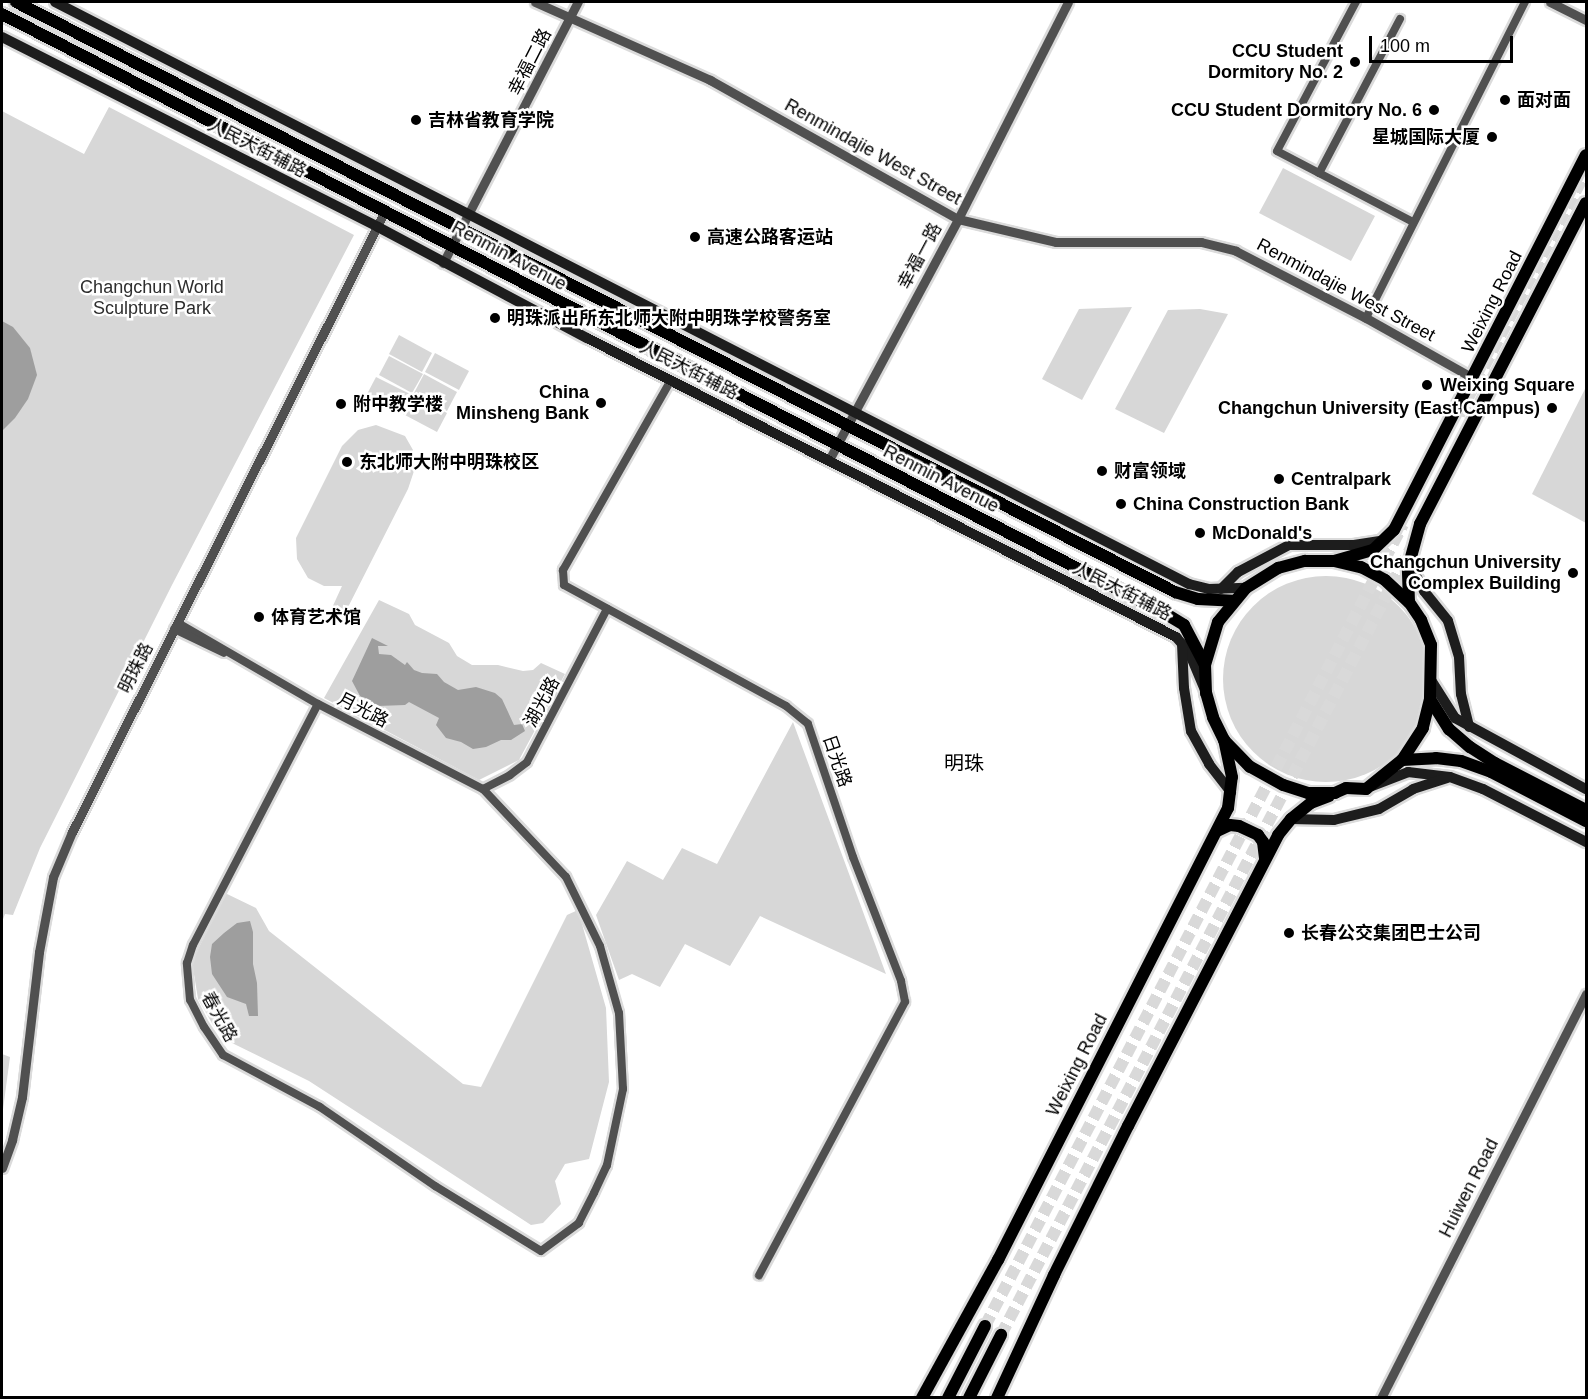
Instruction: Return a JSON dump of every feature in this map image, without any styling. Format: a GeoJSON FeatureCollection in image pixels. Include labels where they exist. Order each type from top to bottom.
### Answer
{"type":"FeatureCollection","features":[{"type":"Feature","properties":{"kind":"main road","name":"Renmin Avenue"},"geometry":{"type":"LineString","coordinates":[[16,2],[1175,592],[1198,599],[1233,601]]}},
{"type":"Feature","properties":{"kind":"main road","name":"人民大街辅路"},"geometry":{"type":"LineString","coordinates":[[55,2],[856,411],[1189,584],[1221,589],[1246,588]]}},
{"type":"Feature","properties":{"kind":"main road","name":"Renmin Avenue"},"geometry":{"type":"LineString","coordinates":[[2,14],[1184,625],[1205,665]]}},
{"type":"Feature","properties":{"kind":"main road","name":"人民大街辅路"},"geometry":{"type":"LineString","coordinates":[[2,37],[378,227],[443,263],[1176,637],[1189,652],[1206,693]]}},
{"type":"Feature","properties":{"kind":"main road","name":"Weixing Road"},"geometry":{"type":"LineString","coordinates":[[1334,561],[1373,550],[1385,540],[1403,514],[1587,155]]}},
{"type":"Feature","properties":{"kind":"main road","name":"Weixing Road"},"geometry":{"type":"LineString","coordinates":[[1410,602],[1408,568],[1420,524],[1587,203]]}},
{"type":"Feature","properties":{"kind":"main road"},"geometry":{"type":"LineString","coordinates":[[1221,589],[1238,572],[1289,545],[1354,545],[1385,540]]}},
{"type":"Feature","properties":{"kind":"main road"},"geometry":{"type":"LineString","coordinates":[[1411,556],[1413,570],[1424,591],[1448,621],[1459,657],[1461,694],[1469,727]]}},
{"type":"Feature","properties":{"kind":"main road"},"geometry":{"type":"LineString","coordinates":[[1335,793],[1308,793],[1283,785],[1250,767],[1224,740],[1213,717],[1206,693],[1205,665],[1218,622],[1233,601],[1246,588],[1278,568],[1305,561],[1334,561],[1361,567],[1385,580],[1410,602],[1422,620],[1431,645],[1430,699],[1423,728],[1402,760],[1366,789]]}},
{"type":"Feature","properties":{"kind":"main road"},"geometry":{"type":"LineString","coordinates":[[1182,644],[1184,688],[1191,731],[1209,764],[1231,792]]}},
{"type":"Feature","properties":{"kind":"main road"},"geometry":{"type":"LineString","coordinates":[[1431,680],[1448,711],[1469,727],[1587,789]]}},
{"type":"Feature","properties":{"kind":"main road"},"geometry":{"type":"LineString","coordinates":[[1430,699],[1449,729],[1470,747],[1587,810]]}},
{"type":"Feature","properties":{"kind":"main road","name":"Weixing Road"},"geometry":{"type":"LineString","coordinates":[[922,1398],[998,1260],[1228,808],[1232,777],[1224,740]]}},
{"type":"Feature","properties":{"kind":"main road"},"geometry":{"type":"LineString","coordinates":[[1402,760],[1436,758],[1461,761],[1491,772],[1587,821]]}},
{"type":"Feature","properties":{"kind":"main road"},"geometry":{"type":"LineString","coordinates":[[997,1398],[1059,1264],[1266,859],[1291,819],[1311,803],[1346,788],[1366,789],[1407,772],[1450,777],[1483,789],[1587,842]]}},
{"type":"Feature","properties":{"kind":"main road"},"geometry":{"type":"LineString","coordinates":[[1291,819],[1334,820],[1379,809],[1413,789],[1450,777]]}},
{"type":"Feature","properties":{"kind":"main road"},"geometry":{"type":"LineString","coordinates":[[1217,831],[1230,825],[1239,826],[1258,835],[1263,842],[1266,859]]}},
{"type":"Feature","properties":{"kind":"main road"},"geometry":{"type":"LineString","coordinates":[[948,1398],[985,1326]]}},
{"type":"Feature","properties":{"kind":"main road"},"geometry":{"type":"LineString","coordinates":[[969,1398],[1001,1335]]}},
{"type":"Feature","properties":{"kind":"street","name":"Renmindajie West Street"},"geometry":{"type":"LineString","coordinates":[[535,2],[570,20],[710,80],[958,219],[1056,242],[1201,242],[1236,251],[1366,318],[1473,378]]}},
{"type":"Feature","properties":{"kind":"street","name":"幸福二路"},"geometry":{"type":"LineString","coordinates":[[443,263],[578,2]]}},
{"type":"Feature","properties":{"kind":"street","name":"幸福一路"},"geometry":{"type":"LineString","coordinates":[[829,460],[958,219],[1068,2]]}},
{"type":"Feature","properties":{"kind":"street"},"geometry":{"type":"LineString","coordinates":[[1356,2],[1277,151],[1413,222]]}},
{"type":"Feature","properties":{"kind":"street"},"geometry":{"type":"LineString","coordinates":[[1366,318],[1525,2]]}},
{"type":"Feature","properties":{"kind":"street"},"geometry":{"type":"LineString","coordinates":[[1550,2],[1587,20]]}},
{"type":"Feature","properties":{"kind":"street"},"geometry":{"type":"LineString","coordinates":[[1319,173],[1400,19]]}},
{"type":"Feature","properties":{"kind":"street","name":"明珠路"},"geometry":{"type":"LineString","coordinates":[[2,1168],[12,1140],[22,1098],[39,952],[53,877],[72,832],[385,211]]}},
{"type":"Feature","properties":{"kind":"street","name":"日光路"},"geometry":{"type":"LineString","coordinates":[[671,380],[563,570],[564,585],[786,706],[808,724],[853,857],[901,981],[905,1002],[759,1275]]}},
{"type":"Feature","properties":{"kind":"street","name":"湖光路"},"geometry":{"type":"LineString","coordinates":[[483,789],[510,775],[527,762],[607,609]]}},
{"type":"Feature","properties":{"kind":"street","name":"月光路"},"geometry":{"type":"LineString","coordinates":[[176,626],[213,641],[231,655],[318,704],[483,789],[566,877],[600,946],[619,1013],[623,1089],[607,1165],[579,1223],[541,1251],[435,1186]]}},
{"type":"Feature","properties":{"kind":"street","name":"春光路"},"geometry":{"type":"LineString","coordinates":[[318,704],[193,945],[186,963],[190,1000],[204,1027],[223,1055],[320,1107],[435,1186]]}},
{"type":"Feature","properties":{"kind":"street","name":"Huiwen Road"},"geometry":{"type":"LineString","coordinates":[[1381,1398],[1587,994]]}},
{"type":"Feature","properties":{"kind":"green space","name":"Changchun World Sculpture Park"},"geometry":{"type":"Polygon","coordinates":[[[109,107],[354,235],[172,585],[40,848],[13,915],[5,914],[2,922],[2,111],[84,154],[109,107]]]}},
{"type":"Feature","properties":{"kind":"green space"},"geometry":{"type":"Polygon","coordinates":[[[1283,168],[1375,216],[1351,261],[1259,213],[1283,168]]]}},
{"type":"Feature","properties":{"kind":"green space"},"geometry":{"type":"Polygon","coordinates":[[[1132,307],[1082,400],[1042,379],[1079,309],[1132,307]]]}},
{"type":"Feature","properties":{"kind":"green space"},"geometry":{"type":"Polygon","coordinates":[[[1200,309],[1228,314],[1164,433],[1115,409],[1168,310],[1200,309]]]}},
{"type":"Feature","properties":{"kind":"green space"},"geometry":{"type":"Polygon","coordinates":[[[399,335],[432,353],[422,372],[389,354],[399,335]]]}},
{"type":"Feature","properties":{"kind":"green space"},"geometry":{"type":"Polygon","coordinates":[[[435,353],[469,371],[459,390],[425,372],[435,353]]]}},
{"type":"Feature","properties":{"kind":"green space"},"geometry":{"type":"Polygon","coordinates":[[[389,356],[423,374],[412,393],[379,375],[389,356]]]}},
{"type":"Feature","properties":{"kind":"green space"},"geometry":{"type":"Polygon","coordinates":[[[424,374],[457,392],[447,411],[414,393],[424,374]]]}},
{"type":"Feature","properties":{"kind":"green space"},"geometry":{"type":"Polygon","coordinates":[[[376,377],[410,394],[399,414],[366,396],[376,377]]]}},
{"type":"Feature","properties":{"kind":"green space"},"geometry":{"type":"Polygon","coordinates":[[[1586,387],[1586,523],[1532,494],[1586,387]]]}},
{"type":"Feature","properties":{"kind":"green space"},"geometry":{"type":"Polygon","coordinates":[[[413,395],[447,413],[437,432],[403,414],[413,395]]]}},
{"type":"Feature","properties":{"kind":"green space"},"geometry":{"type":"Polygon","coordinates":[[[376,425],[405,436],[413,450],[414,471],[408,489],[343,617],[331,610],[342,586],[324,586],[308,578],[297,559],[296,538],[342,446],[358,430],[376,425]]]}},
{"type":"Feature","properties":{"kind":"green space"},"geometry":{"type":"Polygon","coordinates":[[[1326,576],[1346,578],[1365,584],[1399,606],[1421,640],[1427,659],[1429,679],[1427,699],[1421,718],[1399,752],[1365,774],[1346,780],[1326,782],[1306,780],[1287,774],[1253,752],[1231,718],[1225,699],[1223,679],[1225,659],[1231,640],[1253,606],[1287,584],[1306,578],[1326,576]]]}},
{"type":"Feature","properties":{"kind":"green space"},"geometry":{"type":"Polygon","coordinates":[[[379,600],[409,614],[415,625],[449,643],[457,656],[472,665],[498,665],[523,671],[533,670],[541,663],[565,674],[519,760],[479,780],[324,698],[379,600]]]}},
{"type":"Feature","properties":{"kind":"green space"},"geometry":{"type":"Polygon","coordinates":[[[793,722],[886,974],[760,916],[730,966],[685,944],[660,987],[632,974],[619,980],[596,915],[627,861],[663,880],[682,848],[717,864],[793,722]]]}},
{"type":"Feature","properties":{"kind":"green space"},"geometry":{"type":"Polygon","coordinates":[[[225,893],[256,908],[269,931],[463,1084],[481,1087],[567,915],[578,910],[606,1008],[609,1082],[589,1159],[565,1164],[555,1181],[561,1204],[543,1223],[531,1225],[309,1081],[232,1043],[213,1025],[198,999],[192,962],[225,893]]]}},
{"type":"Feature","properties":{"kind":"green space"},"geometry":{"type":"Polygon","coordinates":[[[2,1054],[10,1057],[2,1117],[2,1054]]]}},
{"type":"Feature","properties":{"kind":"shaded area"},"geometry":{"type":"Polygon","coordinates":[[[2,321],[13,327],[30,348],[37,375],[28,399],[15,418],[2,431],[2,321]]]}},
{"type":"Feature","properties":{"kind":"shaded area"},"geometry":{"type":"Polygon","coordinates":[[[372,638],[388,646],[378,646],[379,654],[391,655],[405,665],[407,662],[414,670],[422,673],[437,674],[444,682],[458,690],[476,687],[495,693],[502,699],[514,725],[522,724],[525,731],[511,740],[501,740],[486,747],[473,749],[461,742],[446,738],[436,725],[439,718],[409,702],[405,705],[378,706],[360,696],[352,681],[372,638]]]}},
{"type":"Feature","properties":{"kind":"shaded area"},"geometry":{"type":"Polygon","coordinates":[[[250,921],[253,932],[253,964],[257,983],[258,1016],[249,1016],[246,1004],[227,997],[212,974],[210,957],[212,944],[224,933],[237,923],[250,921]]]}},
{"type":"Feature","properties":{"kind":"tunnel"},"geometry":{"type":"LineString","coordinates":[[1459,415],[1586,171]]}},
{"type":"Feature","properties":{"kind":"tunnel"},"geometry":{"type":"LineString","coordinates":[[985,1326],[1403,524]]}},
{"type":"Feature","properties":{"kind":"tunnel"},"geometry":{"type":"LineString","coordinates":[[1001,1335],[1411,548]]}},
{"type":"Feature","properties":{"kind":"place","name":"CCU Student Dormitory No. 2"},"geometry":{"type":"Point","coordinates":[1355,62]}},
{"type":"Feature","properties":{"kind":"place","name":"面对面"},"geometry":{"type":"Point","coordinates":[1505,100]}},
{"type":"Feature","properties":{"kind":"place","name":"CCU Student Dormitory No. 6"},"geometry":{"type":"Point","coordinates":[1434,110]}},
{"type":"Feature","properties":{"kind":"place","name":"吉林省教育学院"},"geometry":{"type":"Point","coordinates":[416,120]}},
{"type":"Feature","properties":{"kind":"place","name":"星城国际大厦"},"geometry":{"type":"Point","coordinates":[1492,137]}},
{"type":"Feature","properties":{"kind":"place","name":"高速公路客运站"},"geometry":{"type":"Point","coordinates":[695,237]}},
{"type":"Feature","properties":{"kind":"place","name":"明珠派出所东北师大附中明珠学校警务室"},"geometry":{"type":"Point","coordinates":[495,318]}},
{"type":"Feature","properties":{"kind":"place","name":"Weixing Square"},"geometry":{"type":"Point","coordinates":[1427,385]}},
{"type":"Feature","properties":{"kind":"place","name":"China Minsheng Bank"},"geometry":{"type":"Point","coordinates":[601,403]}},
{"type":"Feature","properties":{"kind":"place","name":"附中教学楼"},"geometry":{"type":"Point","coordinates":[341,404]}},
{"type":"Feature","properties":{"kind":"place","name":"Changchun University (East Campus)"},"geometry":{"type":"Point","coordinates":[1552,408]}},
{"type":"Feature","properties":{"kind":"place","name":"东北师大附中明珠校区"},"geometry":{"type":"Point","coordinates":[347,462]}},
{"type":"Feature","properties":{"kind":"place","name":"财富领域"},"geometry":{"type":"Point","coordinates":[1102,471]}},
{"type":"Feature","properties":{"kind":"place","name":"Centralpark"},"geometry":{"type":"Point","coordinates":[1279,479]}},
{"type":"Feature","properties":{"kind":"place","name":"China Construction Bank"},"geometry":{"type":"Point","coordinates":[1121,504]}},
{"type":"Feature","properties":{"kind":"place","name":"McDonald's"},"geometry":{"type":"Point","coordinates":[1200,533]}},
{"type":"Feature","properties":{"kind":"place","name":"Changchun University Complex Building"},"geometry":{"type":"Point","coordinates":[1573,573]}},
{"type":"Feature","properties":{"kind":"place","name":"体育艺术馆"},"geometry":{"type":"Point","coordinates":[259,617]}},
{"type":"Feature","properties":{"kind":"place","name":"长春公交集团巴士公司"},"geometry":{"type":"Point","coordinates":[1289,933]}},
{"type":"Feature","properties":{"kind":"district","name":"明珠"},"geometry":{"type":"Point","coordinates":[964,763]}}]}
